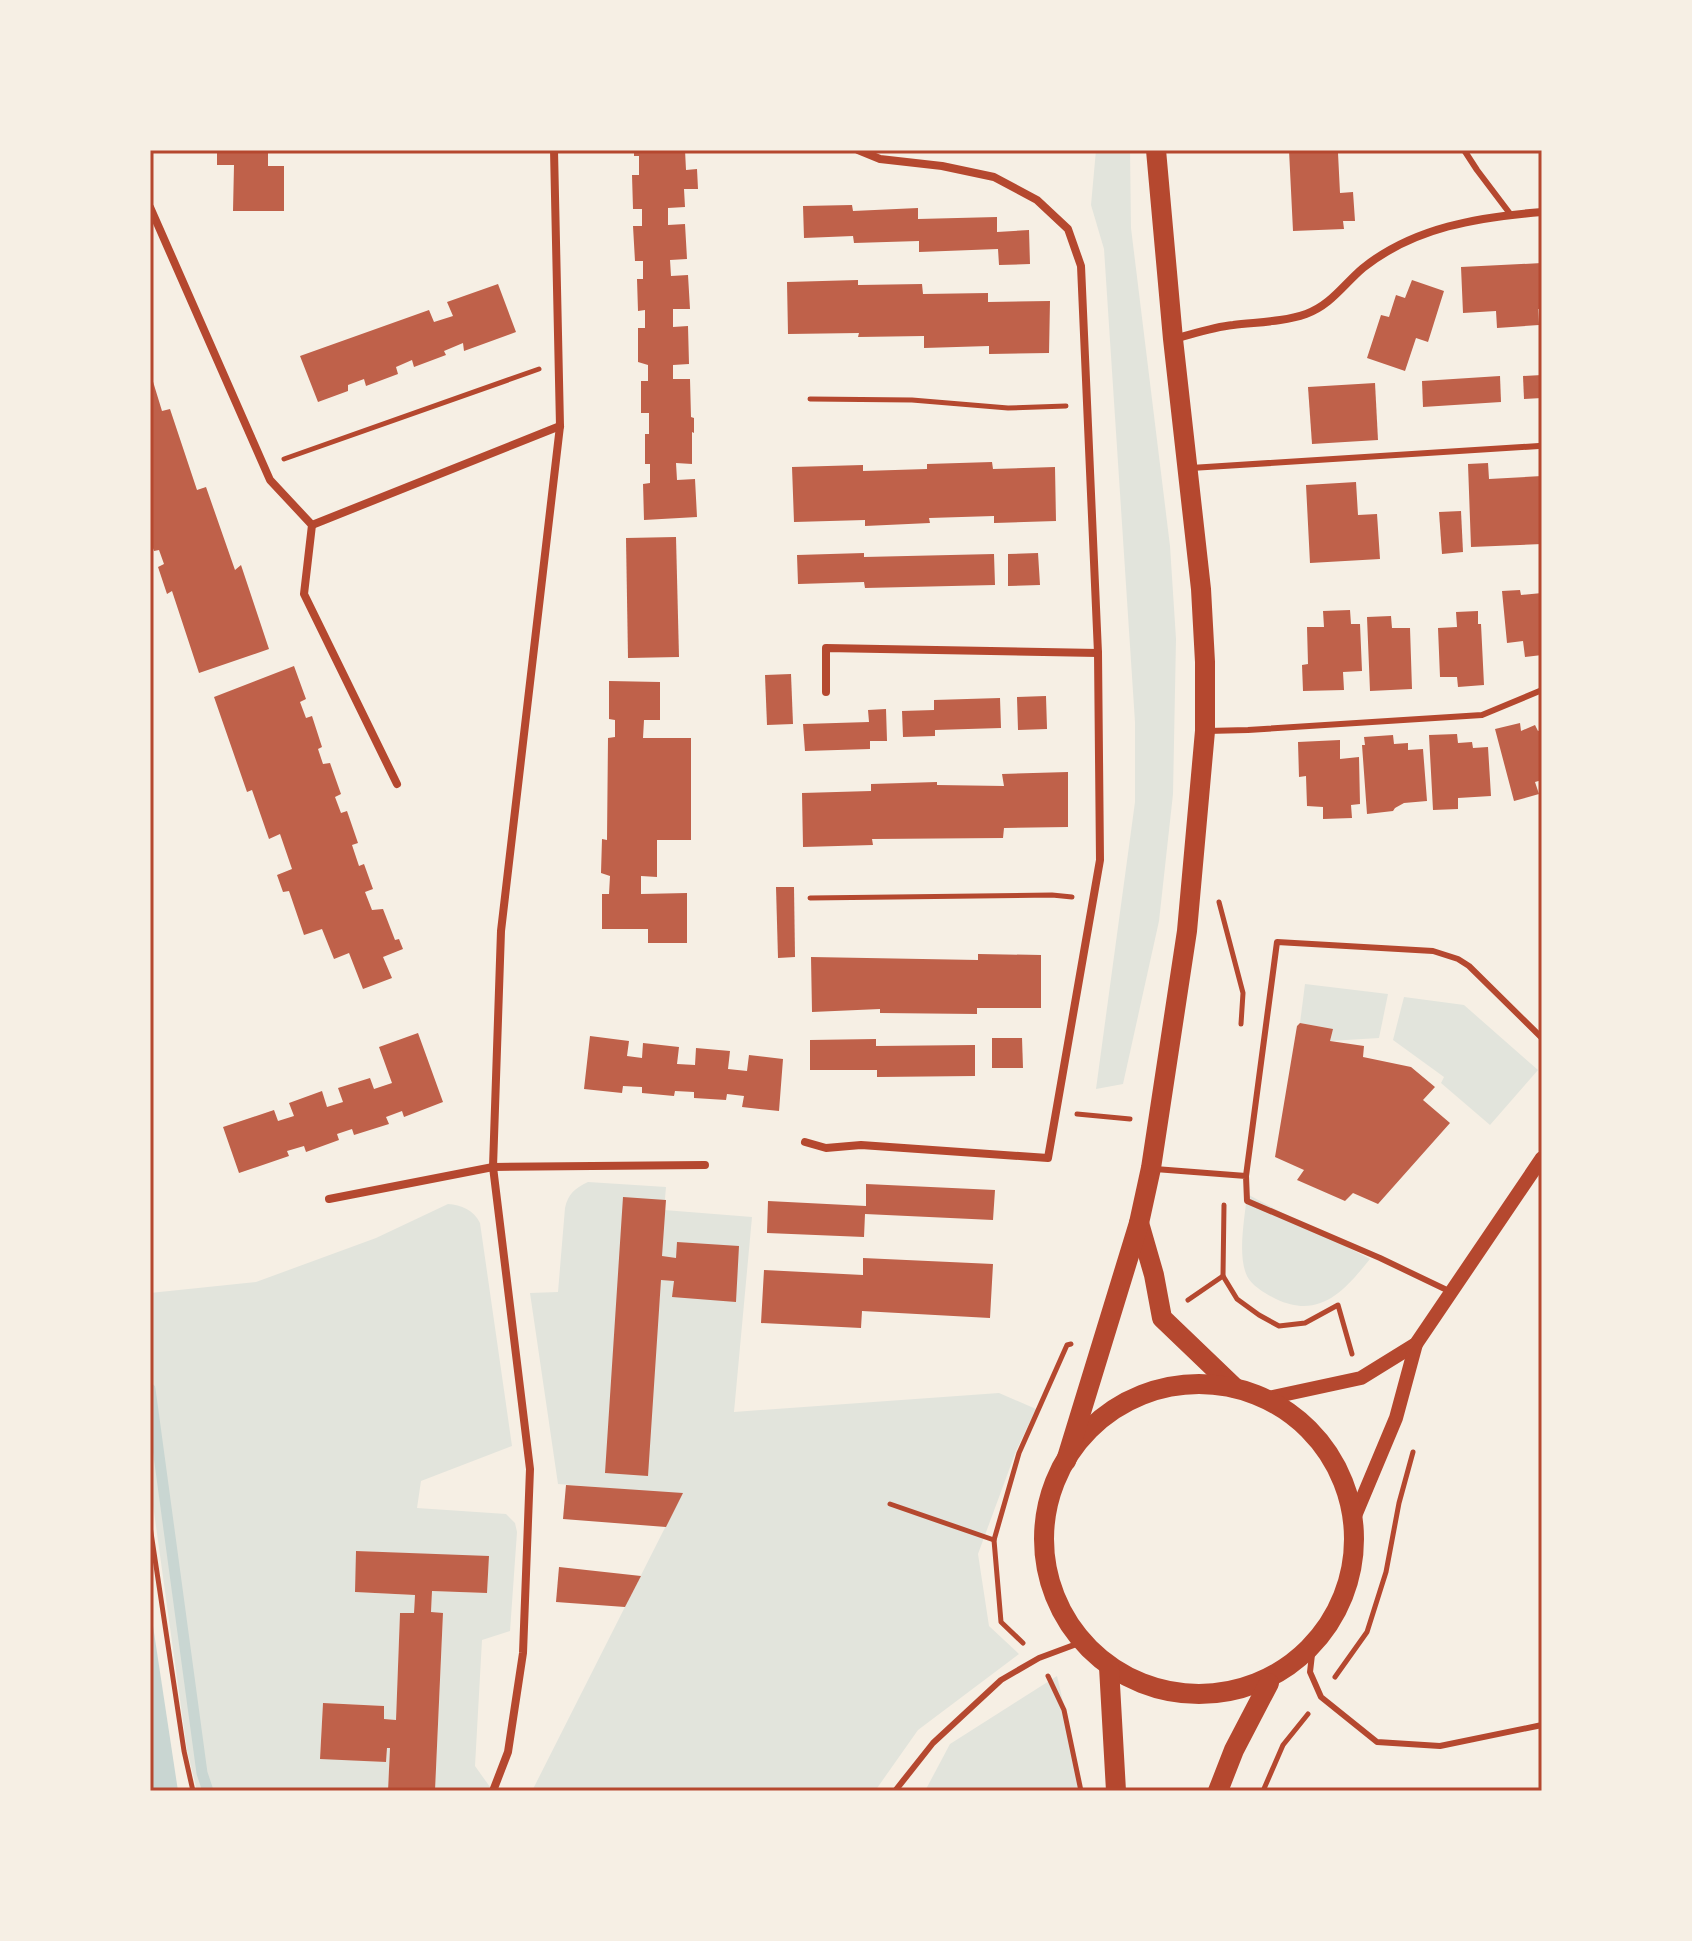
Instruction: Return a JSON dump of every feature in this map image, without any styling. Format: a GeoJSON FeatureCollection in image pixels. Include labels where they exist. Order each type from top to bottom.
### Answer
{"type":"FeatureCollection","features":[{"type":"Feature","properties":{"kind":"main road"},"geometry":{"type":"LineString","coordinates":[[1066,1461],[1102,1415],[1133,1397],[1164,1388],[1235,1388],[1264,1399],[1295,1418],[1321,1445],[1350,1500],[1350,1567],[1342,1599],[1326,1630],[1291,1669],[1269,1683],[1236,1690],[1198,1690],[1135,1679],[1109,1667],[1082,1642],[1060,1613],[1044,1569],[1042,1548],[1047,1509],[1066,1461],[1139,1223],[1151,1168],[1193,882],[1205,731],[1201,589],[1156,150]]}},
{"type":"Feature","properties":{"kind":"main road"},"geometry":{"type":"LineString","coordinates":[[1139,1223],[1162,1318],[1235,1388]]}},
{"type":"Feature","properties":{"kind":"main road"},"geometry":{"type":"LineString","coordinates":[[1109,1667],[1116,1791]]}},
{"type":"Feature","properties":{"kind":"main road"},"geometry":{"type":"LineString","coordinates":[[1218,1791],[1234,1750],[1269,1683]]}},
{"type":"Feature","properties":{"kind":"street"},"geometry":{"type":"LineString","coordinates":[[493,1791],[508,1752],[523,1653],[530,1469],[493,1167],[501,931],[560,426],[554,150]]}},
{"type":"Feature","properties":{"kind":"street"},"geometry":{"type":"LineString","coordinates":[[805,1142],[826,1148],[861,1145],[1048,1158],[1100,860],[1098,653],[1081,266],[1068,229],[1037,200],[994,177],[942,166],[880,159],[858,150]]}},
{"type":"Feature","properties":{"kind":"street"},"geometry":{"type":"LineString","coordinates":[[150,207],[270,480],[312,525],[304,594],[397,784]]}},
{"type":"Feature","properties":{"kind":"street"},"geometry":{"type":"LineString","coordinates":[[1173,339],[1229,325],[1307,314],[1325,305],[1362,269],[1399,244],[1426,232],[1542,212]]}},
{"type":"Feature","properties":{"kind":"street"},"geometry":{"type":"LineString","coordinates":[[312,525],[560,426]]}},
{"type":"Feature","properties":{"kind":"street"},"geometry":{"type":"LineString","coordinates":[[826,692],[826,648],[1098,653]]}},
{"type":"Feature","properties":{"kind":"street"},"geometry":{"type":"LineString","coordinates":[[1352,1523],[1396,1418],[1416,1344],[1542,1158]]}},
{"type":"Feature","properties":{"kind":"street"},"geometry":{"type":"LineString","coordinates":[[329,1199],[493,1167],[705,1165]]}},
{"type":"Feature","properties":{"kind":"street"},"geometry":{"type":"LineString","coordinates":[[1264,1399],[1361,1378],[1416,1344]]}},
{"type":"Feature","properties":{"kind":"lane"},"geometry":{"type":"LineString","coordinates":[[1464,150],[1511,215]]}},
{"type":"Feature","properties":{"kind":"lane"},"geometry":{"type":"LineString","coordinates":[[1187,469],[1539,446]]}},
{"type":"Feature","properties":{"kind":"lane"},"geometry":{"type":"LineString","coordinates":[[1205,731],[1482,715],[1542,690]]}},
{"type":"Feature","properties":{"kind":"lane"},"geometry":{"type":"LineString","coordinates":[[1451,1292],[1247,1201],[1246,1176],[1277,942],[1433,951],[1458,959],[1469,966],[1542,1038]]}},
{"type":"Feature","properties":{"kind":"lane"},"geometry":{"type":"LineString","coordinates":[[1151,1168],[1246,1176]]}},
{"type":"Feature","properties":{"kind":"lane"},"geometry":{"type":"LineString","coordinates":[[895,1791],[933,1743],[1001,1680],[1039,1658],[1082,1642]]}},
{"type":"Feature","properties":{"kind":"lane"},"geometry":{"type":"LineString","coordinates":[[1313,1646],[1310,1672],[1321,1697],[1377,1742],[1440,1746],[1542,1725]]}},
{"type":"Feature","properties":{"kind":"path"},"geometry":{"type":"LineString","coordinates":[[264,466],[559,362]]}},
{"type":"Feature","properties":{"kind":"path"},"geometry":{"type":"LineString","coordinates":[[810,399],[912,400],[1008,408],[1087,405]]}},
{"type":"Feature","properties":{"kind":"path"},"geometry":{"type":"LineString","coordinates":[[1193,882],[1221,903],[1243,993],[1240,1037]]}},
{"type":"Feature","properties":{"kind":"path"},"geometry":{"type":"LineString","coordinates":[[810,898],[1052,895],[1092,900]]}},
{"type":"Feature","properties":{"kind":"path"},"geometry":{"type":"LineString","coordinates":[[1056,1112],[1159,1122]]}},
{"type":"Feature","properties":{"kind":"path"},"geometry":{"type":"LineString","coordinates":[[1224,1176],[1223,1276],[1237,1299],[1279,1326],[1305,1323],[1338,1305]]}},
{"type":"Feature","properties":{"kind":"path"},"geometry":{"type":"LineString","coordinates":[[1081,1791],[1064,1710],[1039,1658],[1001,1622],[994,1540],[1019,1453],[1067,1345],[1103,1339]]}},
{"type":"Feature","properties":{"kind":"path"},"geometry":{"type":"LineString","coordinates":[[890,1504],[994,1540]]}},
{"type":"Feature","properties":{"kind":"path"},"geometry":{"type":"LineString","coordinates":[[150,1526],[184,1751],[193,1791]]}},
{"type":"Feature","properties":{"kind":"shaded area"},"geometry":{"type":"Polygon","coordinates":[[[1096,150],[1130,150],[1131,228],[1170,546],[1176,639],[1173,794],[1159,921],[1123,1084],[1096,1089],[1135,802],[1135,722],[1104,249],[1091,205],[1096,150]]]}},
{"type":"Feature","properties":{"kind":"shaded area"},"geometry":{"type":"Polygon","coordinates":[[[1305,984],[1388,994],[1379,1038],[1330,1041],[1332,1029],[1300,1023],[1305,984]]]}},
{"type":"Feature","properties":{"kind":"shaded area"},"geometry":{"type":"Polygon","coordinates":[[[1404,997],[1464,1005],[1538,1070],[1490,1125],[1441,1083],[1444,1077],[1393,1040],[1404,997]]]}},
{"type":"Feature","properties":{"kind":"shaded area"},"geometry":{"type":"Polygon","coordinates":[[[588,1182],[666,1187],[664,1210],[752,1217],[734,1412],[999,1393],[1036,1409],[1016,1451],[978,1554],[989,1626],[1019,1654],[918,1730],[875,1791],[532,1791],[682,1494],[558,1484],[530,1293],[558,1292],[566,1203],[573,1192],[588,1182]]]}},
{"type":"Feature","properties":{"kind":"shaded area"},"geometry":{"type":"Polygon","coordinates":[[[1247,1194],[1370,1259],[1341,1291],[1318,1304],[1292,1305],[1272,1297],[1252,1283],[1244,1267],[1242,1236],[1247,1194]]]}},
{"type":"Feature","properties":{"kind":"shaded area"},"geometry":{"type":"Polygon","coordinates":[[[448,1204],[467,1209],[480,1223],[512,1446],[421,1481],[417,1508],[506,1514],[515,1523],[517,1532],[510,1631],[482,1640],[475,1766],[490,1787],[489,1791],[435,1791],[443,1614],[431,1612],[432,1591],[487,1593],[489,1557],[357,1551],[355,1592],[415,1595],[414,1613],[400,1613],[396,1720],[384,1719],[384,1706],[323,1703],[320,1758],[386,1762],[387,1748],[390,1748],[388,1791],[197,1791],[187,1750],[150,1483],[150,1293],[256,1282],[376,1238],[448,1204]]]}},
{"type":"Feature","properties":{"kind":"shaded area"},"geometry":{"type":"Polygon","coordinates":[[[150,1606],[178,1791],[150,1791],[150,1606]]]}},
{"type":"Feature","properties":{"kind":"shaded area"},"geometry":{"type":"Polygon","coordinates":[[[1057,1676],[1084,1791],[925,1791],[950,1744],[1057,1676]]]}},
{"type":"Feature","properties":{"kind":"building"},"geometry":{"type":"Polygon","coordinates":[[[217,150],[268,150],[268,166],[284,166],[284,211],[233,211],[234,165],[217,165],[217,150]]]}},
{"type":"Feature","properties":{"kind":"building"},"geometry":{"type":"Polygon","coordinates":[[[634,150],[685,150],[686,170],[697,169],[698,189],[684,189],[685,207],[668,208],[668,225],[685,224],[687,259],[670,260],[671,276],[688,275],[690,309],[673,309],[673,327],[688,326],[689,364],[673,365],[673,379],[690,379],[694,433],[692,464],[676,463],[677,480],[695,479],[697,517],[644,520],[643,484],[650,483],[650,464],[645,464],[649,413],[641,413],[641,381],[648,381],[648,365],[638,362],[638,328],[645,328],[645,310],[638,311],[637,279],[643,279],[643,261],[635,261],[633,226],[642,226],[642,209],[633,209],[632,175],[639,175],[639,156],[634,156],[634,150]]]}},
{"type":"Feature","properties":{"kind":"building"},"geometry":{"type":"Polygon","coordinates":[[[1289,150],[1345,150],[1338,153],[1340,193],[1353,192],[1355,221],[1343,221],[1344,229],[1293,231],[1289,150]]]}},
{"type":"Feature","properties":{"kind":"building"},"geometry":{"type":"Polygon","coordinates":[[[852,205],[853,211],[918,208],[918,219],[997,217],[997,232],[1029,230],[1030,264],[999,265],[998,249],[919,252],[919,241],[854,243],[853,236],[804,238],[803,206],[852,205]]]}},
{"type":"Feature","properties":{"kind":"building"},"geometry":{"type":"Polygon","coordinates":[[[1542,263],[1539,325],[1497,328],[1496,311],[1463,313],[1461,267],[1542,263]]]}},
{"type":"Feature","properties":{"kind":"building"},"geometry":{"type":"Polygon","coordinates":[[[858,280],[858,285],[922,284],[923,294],[988,293],[988,302],[1050,301],[1049,353],[989,354],[989,346],[924,348],[924,336],[788,334],[787,282],[858,280]]]}},
{"type":"Feature","properties":{"kind":"building"},"geometry":{"type":"Polygon","coordinates":[[[1412,280],[1444,291],[1428,342],[1416,338],[1405,371],[1367,358],[1381,315],[1389,317],[1396,295],[1405,298],[1412,280]]]}},
{"type":"Feature","properties":{"kind":"building"},"geometry":{"type":"Polygon","coordinates":[[[498,284],[516,332],[464,351],[463,343],[444,351],[446,355],[414,367],[412,360],[396,367],[398,374],[366,386],[364,379],[348,385],[348,391],[318,402],[300,356],[429,310],[434,322],[453,316],[447,302],[498,284]]]}},
{"type":"Feature","properties":{"kind":"building"},"geometry":{"type":"Polygon","coordinates":[[[151,375],[162,411],[170,409],[197,490],[206,487],[235,570],[241,565],[269,649],[199,673],[172,591],[167,594],[158,567],[164,564],[159,550],[154,551],[150,540],[151,375]]]}},
{"type":"Feature","properties":{"kind":"building"},"geometry":{"type":"Polygon","coordinates":[[[1542,375],[1542,398],[1524,399],[1523,376],[1542,375]]]}},
{"type":"Feature","properties":{"kind":"building"},"geometry":{"type":"Polygon","coordinates":[[[1500,376],[1501,402],[1423,407],[1422,381],[1500,376]]]}},
{"type":"Feature","properties":{"kind":"building"},"geometry":{"type":"Polygon","coordinates":[[[1375,383],[1378,440],[1312,444],[1308,387],[1375,383]]]}},
{"type":"Feature","properties":{"kind":"building"},"geometry":{"type":"Polygon","coordinates":[[[992,462],[993,469],[1055,467],[1056,521],[994,523],[994,516],[929,518],[930,523],[865,526],[865,520],[794,522],[792,467],[863,465],[863,471],[927,469],[927,464],[992,462]]]}},
{"type":"Feature","properties":{"kind":"building"},"geometry":{"type":"Polygon","coordinates":[[[1488,463],[1489,479],[1542,476],[1542,544],[1471,547],[1468,464],[1488,463]]]}},
{"type":"Feature","properties":{"kind":"building"},"geometry":{"type":"Polygon","coordinates":[[[1356,482],[1358,515],[1377,514],[1380,559],[1310,563],[1306,485],[1356,482]]]}},
{"type":"Feature","properties":{"kind":"building"},"geometry":{"type":"Polygon","coordinates":[[[1461,511],[1463,552],[1442,554],[1439,512],[1461,511]]]}},
{"type":"Feature","properties":{"kind":"building"},"geometry":{"type":"Polygon","coordinates":[[[676,537],[679,657],[628,658],[626,538],[676,537]]]}},
{"type":"Feature","properties":{"kind":"building"},"geometry":{"type":"Polygon","coordinates":[[[864,553],[864,557],[994,554],[995,585],[865,588],[864,582],[798,584],[797,555],[864,553]]]}},
{"type":"Feature","properties":{"kind":"building"},"geometry":{"type":"Polygon","coordinates":[[[1038,553],[1040,585],[1008,586],[1008,554],[1038,553]]]}},
{"type":"Feature","properties":{"kind":"building"},"geometry":{"type":"Polygon","coordinates":[[[1520,590],[1521,595],[1542,593],[1542,655],[1525,657],[1523,641],[1507,643],[1502,591],[1520,590]]]}},
{"type":"Feature","properties":{"kind":"building"},"geometry":{"type":"Polygon","coordinates":[[[1350,610],[1351,624],[1360,624],[1362,671],[1343,672],[1344,690],[1303,691],[1302,665],[1308,664],[1307,627],[1324,627],[1323,611],[1350,610]]]}},
{"type":"Feature","properties":{"kind":"building"},"geometry":{"type":"Polygon","coordinates":[[[1478,611],[1484,685],[1458,687],[1457,677],[1440,677],[1438,628],[1457,627],[1456,612],[1478,611]]]}},
{"type":"Feature","properties":{"kind":"building"},"geometry":{"type":"Polygon","coordinates":[[[1391,616],[1392,628],[1410,628],[1412,689],[1370,691],[1367,617],[1391,616]]]}},
{"type":"Feature","properties":{"kind":"building"},"geometry":{"type":"Polygon","coordinates":[[[294,666],[306,699],[300,702],[306,718],[312,716],[322,747],[318,749],[323,764],[330,763],[341,794],[335,797],[341,813],[347,811],[358,843],[352,845],[359,866],[364,864],[373,889],[365,892],[372,910],[383,909],[395,940],[399,939],[403,949],[383,957],[392,978],[363,989],[349,953],[334,959],[322,929],[304,935],[289,891],[283,892],[277,875],[292,869],[280,834],[269,839],[252,790],[247,792],[214,697],[294,666]]]}},
{"type":"Feature","properties":{"kind":"building"},"geometry":{"type":"Polygon","coordinates":[[[791,674],[793,724],[767,725],[765,675],[791,674]]]}},
{"type":"Feature","properties":{"kind":"building"},"geometry":{"type":"Polygon","coordinates":[[[609,681],[660,682],[660,720],[644,720],[643,738],[691,738],[691,840],[657,840],[657,877],[641,876],[641,894],[687,893],[687,943],[648,943],[648,929],[602,929],[602,894],[609,894],[610,876],[601,873],[602,839],[607,840],[608,738],[615,737],[615,720],[609,719],[609,681]]]}},
{"type":"Feature","properties":{"kind":"building"},"geometry":{"type":"Polygon","coordinates":[[[1046,696],[1047,729],[1018,730],[1017,697],[1046,696]]]}},
{"type":"Feature","properties":{"kind":"building"},"geometry":{"type":"Polygon","coordinates":[[[1000,698],[1001,728],[935,730],[935,736],[903,737],[902,711],[934,710],[934,700],[1000,698]]]}},
{"type":"Feature","properties":{"kind":"building"},"geometry":{"type":"Polygon","coordinates":[[[886,709],[887,741],[870,741],[870,749],[805,751],[803,724],[869,722],[868,710],[886,709]]]}},
{"type":"Feature","properties":{"kind":"building"},"geometry":{"type":"Polygon","coordinates":[[[1520,723],[1521,731],[1535,725],[1538,731],[1542,730],[1542,780],[1535,782],[1539,794],[1514,801],[1495,729],[1520,723]]]}},
{"type":"Feature","properties":{"kind":"building"},"geometry":{"type":"Polygon","coordinates":[[[1457,734],[1458,743],[1472,742],[1473,748],[1488,747],[1491,796],[1458,798],[1458,809],[1433,810],[1429,735],[1457,734]]]}},
{"type":"Feature","properties":{"kind":"building"},"geometry":{"type":"Polygon","coordinates":[[[1393,735],[1394,744],[1408,743],[1408,750],[1423,749],[1427,801],[1404,803],[1393,811],[1367,814],[1364,737],[1393,735]]]}},
{"type":"Feature","properties":{"kind":"building"},"geometry":{"type":"Polygon","coordinates":[[[1340,740],[1340,759],[1359,757],[1360,804],[1351,805],[1352,818],[1323,819],[1323,807],[1307,806],[1306,776],[1299,777],[1298,742],[1340,740]]]}},
{"type":"Feature","properties":{"kind":"building"},"geometry":{"type":"Polygon","coordinates":[[[1068,772],[1068,827],[1004,828],[1003,838],[872,839],[873,845],[803,847],[802,793],[871,791],[871,784],[937,782],[937,785],[1004,786],[1002,774],[1068,772]]]}},
{"type":"Feature","properties":{"kind":"building"},"geometry":{"type":"Polygon","coordinates":[[[776,887],[794,887],[795,957],[778,958],[776,887]]]}},
{"type":"Feature","properties":{"kind":"building"},"geometry":{"type":"Polygon","coordinates":[[[978,954],[1041,955],[1041,1008],[977,1008],[977,1014],[880,1013],[880,1009],[812,1012],[811,957],[978,960],[978,954]]]}},
{"type":"Feature","properties":{"kind":"building"},"geometry":{"type":"Polygon","coordinates":[[[1300,1023],[1333,1029],[1330,1041],[1364,1046],[1363,1057],[1411,1067],[1435,1087],[1423,1100],[1450,1123],[1378,1204],[1353,1193],[1345,1201],[1297,1180],[1304,1170],[1275,1157],[1300,1023]]]}},
{"type":"Feature","properties":{"kind":"building"},"geometry":{"type":"Polygon","coordinates":[[[418,1033],[443,1102],[404,1117],[402,1111],[386,1117],[389,1124],[354,1135],[352,1129],[337,1134],[339,1140],[306,1152],[304,1146],[287,1151],[289,1156],[239,1173],[223,1127],[274,1110],[278,1121],[294,1116],[289,1103],[322,1091],[327,1107],[343,1102],[338,1088],[370,1078],[374,1089],[392,1083],[379,1047],[418,1033]]]}},
{"type":"Feature","properties":{"kind":"building"},"geometry":{"type":"Polygon","coordinates":[[[590,1036],[629,1041],[627,1056],[642,1058],[643,1043],[679,1047],[677,1064],[695,1065],[696,1048],[730,1051],[728,1069],[747,1071],[749,1055],[783,1059],[779,1111],[742,1107],[744,1096],[727,1094],[726,1100],[694,1098],[694,1092],[675,1091],[674,1096],[642,1093],[642,1087],[623,1086],[622,1093],[584,1089],[590,1036]]]}},
{"type":"Feature","properties":{"kind":"building"},"geometry":{"type":"Polygon","coordinates":[[[992,1038],[1022,1038],[1023,1068],[992,1068],[992,1038]]]}},
{"type":"Feature","properties":{"kind":"building"},"geometry":{"type":"Polygon","coordinates":[[[876,1039],[876,1046],[975,1045],[975,1076],[877,1077],[877,1070],[810,1070],[810,1040],[876,1039]]]}},
{"type":"Feature","properties":{"kind":"building"},"geometry":{"type":"Polygon","coordinates":[[[866,1184],[995,1190],[993,1220],[865,1214],[864,1237],[767,1233],[768,1201],[866,1206],[866,1184]]]}},
{"type":"Feature","properties":{"kind":"building"},"geometry":{"type":"Polygon","coordinates":[[[623,1197],[666,1200],[662,1256],[676,1258],[677,1242],[739,1246],[736,1302],[672,1297],[674,1281],[661,1280],[648,1476],[605,1473],[623,1197]]]}},
{"type":"Feature","properties":{"kind":"building"},"geometry":{"type":"Polygon","coordinates":[[[863,1258],[993,1264],[990,1318],[862,1311],[861,1328],[761,1323],[764,1270],[863,1275],[863,1258]]]}},
{"type":"Feature","properties":{"kind":"building"},"geometry":{"type":"Polygon","coordinates":[[[566,1485],[683,1493],[666,1527],[563,1519],[566,1485]]]}},
{"type":"Feature","properties":{"kind":"building"},"geometry":{"type":"Polygon","coordinates":[[[356,1551],[489,1556],[487,1593],[432,1591],[431,1612],[443,1613],[435,1791],[388,1791],[390,1748],[387,1748],[386,1762],[320,1759],[323,1703],[384,1706],[384,1719],[396,1720],[400,1613],[414,1613],[415,1595],[355,1592],[356,1551]]]}},
{"type":"Feature","properties":{"kind":"building"},"geometry":{"type":"Polygon","coordinates":[[[559,1567],[641,1576],[625,1607],[556,1602],[559,1567]]]}},
{"type":"Feature","properties":{"kind":"waterway"},"geometry":{"type":"LineString","coordinates":[[150,1389],[202,1773],[208,1791]]}}]}
